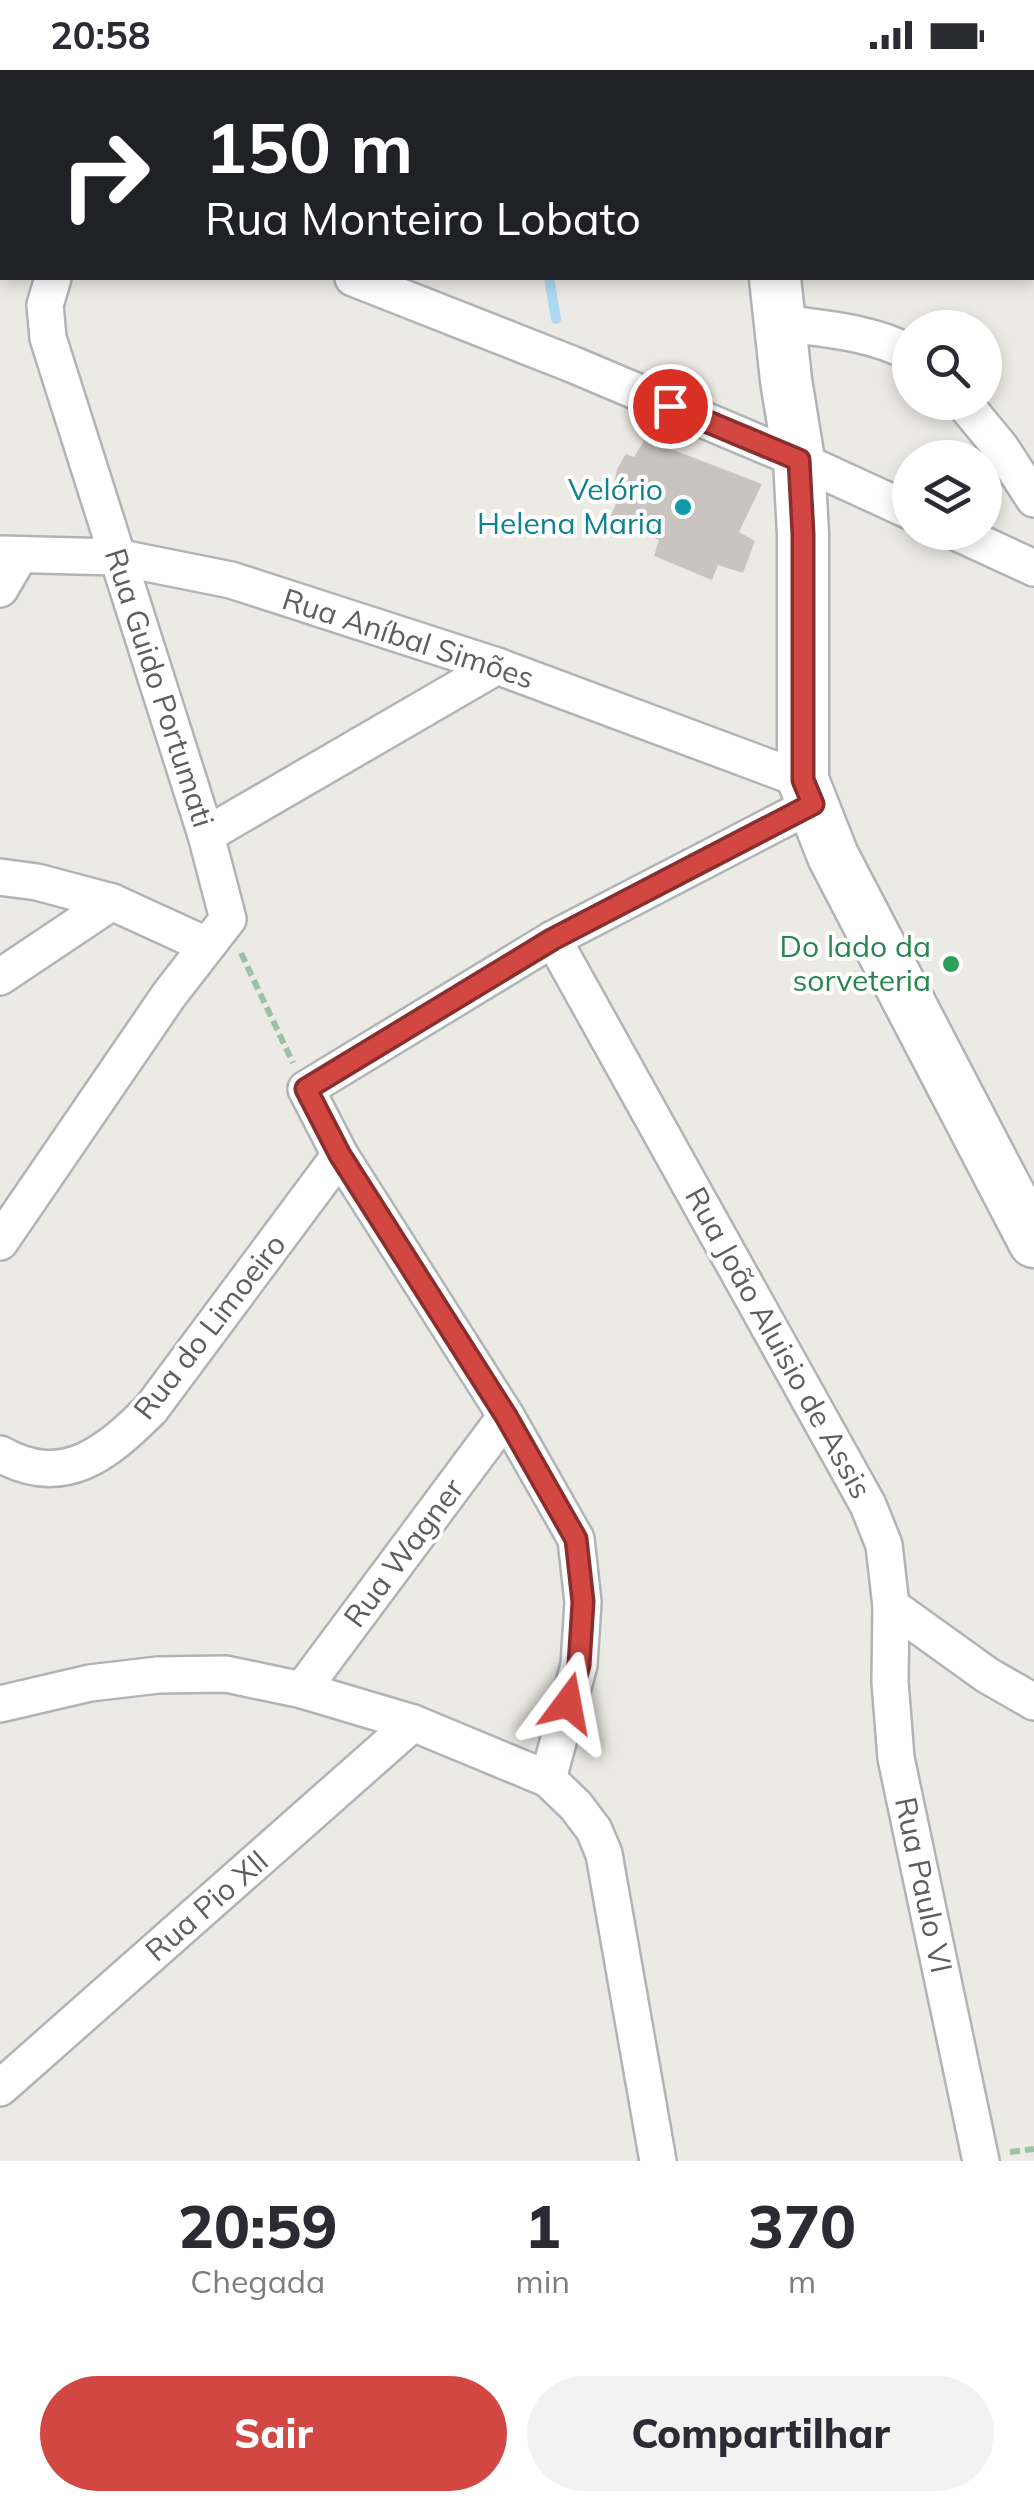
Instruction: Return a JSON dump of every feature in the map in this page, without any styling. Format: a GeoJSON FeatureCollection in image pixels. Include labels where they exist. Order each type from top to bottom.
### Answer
{"type":"FeatureCollection","features":[{"type":"Feature","properties":{"kind":"street","name":"Rua Guido Portumati"},"geometry":{"type":"LineString","coordinates":[[52,280],[46,305],[48,338],[206,835],[217,932]]}},
{"type":"Feature","properties":{"kind":"street"},"geometry":{"type":"LineString","coordinates":[[359,280],[574,365],[892,503]]}},
{"type":"Feature","properties":{"kind":"street"},"geometry":{"type":"LineString","coordinates":[[892,345],[778,300],[799,460],[808,792],[834,856],[1034,1242]]}},
{"type":"Feature","properties":{"kind":"street"},"geometry":{"type":"LineString","coordinates":[[978,420],[1002,448],[1034,498]]}},
{"type":"Feature","properties":{"kind":"street"},"geometry":{"type":"LineString","coordinates":[[995,550],[1034,568]]}},
{"type":"Feature","properties":{"kind":"street","name":"Rua Aníbal Simões"},"geometry":{"type":"LineString","coordinates":[[10,555],[116,558],[231,580],[497,666],[808,792]]}},
{"type":"Feature","properties":{"kind":"street"},"geometry":{"type":"LineString","coordinates":[[0,589],[10,555]]}},
{"type":"Feature","properties":{"kind":"street"},"geometry":{"type":"LineString","coordinates":[[206,835],[497,666]]}},
{"type":"Feature","properties":{"kind":"street"},"geometry":{"type":"LineString","coordinates":[[548,1779],[579,1665],[583,1602],[576,1539],[506,1416],[340,1155],[306,1089],[553,939],[808,792]]}},
{"type":"Feature","properties":{"kind":"street"},"geometry":{"type":"LineString","coordinates":[[0,877],[38,882],[217,932],[0,1242]]}},
{"type":"Feature","properties":{"kind":"street"},"geometry":{"type":"LineString","coordinates":[[0,977],[112,902]]}},
{"type":"Feature","properties":{"kind":"street","name":"Rua João Aluisio de Assis"},"geometry":{"type":"LineString","coordinates":[[553,939],[868,1504],[884,1545],[891,1606]]}},
{"type":"Feature","properties":{"kind":"street","name":"Rua do Limoeiro"},"geometry":{"type":"LineString","coordinates":[[0,1454],[24,1465],[61,1469],[96,1458],[128,1433],[151,1410],[340,1155]]}},
{"type":"Feature","properties":{"kind":"street","name":"Rua Wagner"},"geometry":{"type":"LineString","coordinates":[[302,1690],[506,1416]]}},
{"type":"Feature","properties":{"kind":"street"},"geometry":{"type":"LineString","coordinates":[[891,1606],[987,1675],[1034,1702]]}},
{"type":"Feature","properties":{"kind":"street","name":"Rua Paulo VI"},"geometry":{"type":"LineString","coordinates":[[891,1606],[890,1682],[896,1758],[981,2161]]}},
{"type":"Feature","properties":{"kind":"street"},"geometry":{"type":"LineString","coordinates":[[5,1706],[90,1682],[226,1674],[302,1690],[414,1723],[548,1779],[594,1830],[604,1854],[658,2161]]}},
{"type":"Feature","properties":{"kind":"street","name":"Rua Pio XII"},"geometry":{"type":"LineString","coordinates":[[0,2088],[414,1723]]}},
{"type":"Feature","properties":{"kind":"path"},"geometry":{"type":"LineString","coordinates":[[217,932],[250,974],[306,1089]]}},
{"type":"Feature","properties":{"kind":"building","name":"Velório Helena Maria"},"geometry":{"type":"Polygon","coordinates":[[[645,439],[762,484],[739,532],[755,541],[743,573],[718,565],[712,580],[654,556],[659,540],[610,518],[619,496],[613,491],[617,469],[626,454],[634,457],[645,439]]]}},
{"type":"Feature","properties":{"kind":"waterway"},"geometry":{"type":"LineString","coordinates":[[549,280],[556,319]]}},
{"type":"Feature","properties":{"kind":"place","name":"Velório Helena Maria"},"geometry":{"type":"Point","coordinates":[683,507]}},
{"type":"Feature","properties":{"kind":"place","name":"Do lado da sorveteria"},"geometry":{"type":"Point","coordinates":[951,964]}},
{"type":"Feature","properties":{"kind":"route"},"geometry":{"type":"LineString","coordinates":[[568,1703],[579,1665],[583,1602],[576,1539],[506,1416],[340,1155],[306,1089],[553,939],[813,804],[803,780],[803,534],[799,460],[670,406]]}}]}
